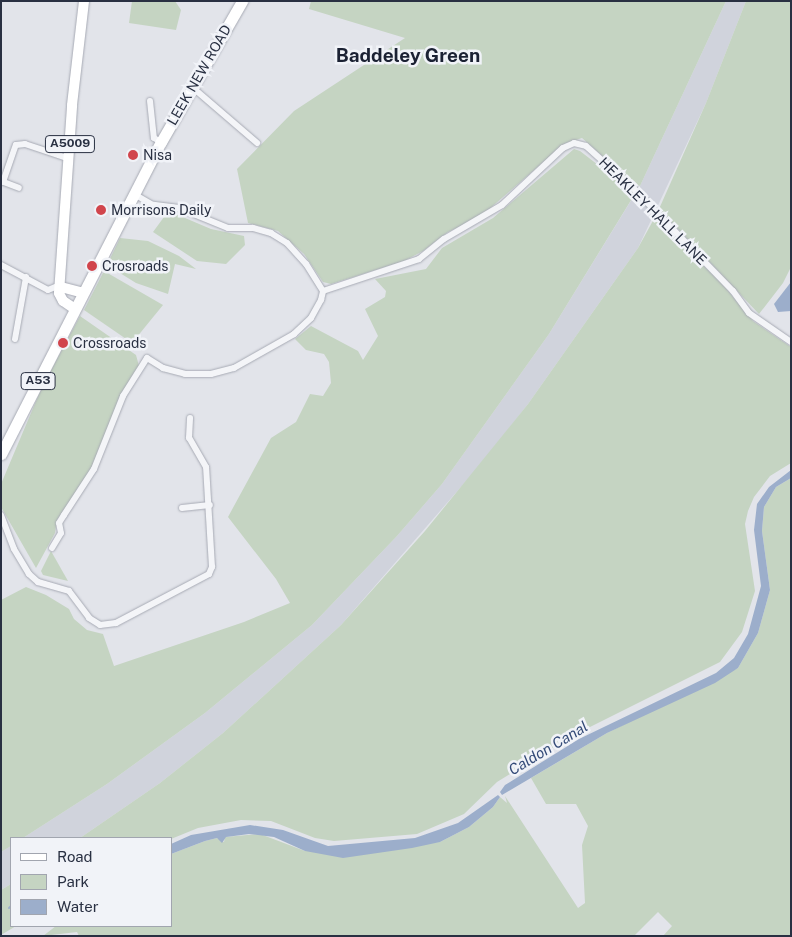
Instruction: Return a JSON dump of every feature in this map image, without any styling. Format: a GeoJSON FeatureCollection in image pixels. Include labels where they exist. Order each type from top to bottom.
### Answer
{"type":"FeatureCollection","features":[{"type":"Feature","properties":{"kind":"highway","name":"LEEK NEW ROAD"},"geometry":{"type":"LineString","coordinates":[[75,309],[160,142],[242,1]]}},
{"type":"Feature","properties":{"kind":"highway","name":"A53"},"geometry":{"type":"LineString","coordinates":[[1,454],[5,437],[75,309]]}},
{"type":"Feature","properties":{"kind":"main road","name":"A5009"},"geometry":{"type":"LineString","coordinates":[[60,286],[70,159],[72,105],[84,1]]}},
{"type":"Feature","properties":{"kind":"main road"},"geometry":{"type":"LineString","coordinates":[[75,309],[63,301],[59,294],[60,286],[83,294]]}},
{"type":"Feature","properties":{"kind":"street"},"geometry":{"type":"LineString","coordinates":[[192,88],[252,142]]}},
{"type":"Feature","properties":{"kind":"street"},"geometry":{"type":"LineString","coordinates":[[150,101],[154,138],[160,142]]}},
{"type":"Feature","properties":{"kind":"street","name":"HEAKLEY HALL LANE"},"geometry":{"type":"LineString","coordinates":[[323,290],[419,259],[444,239],[502,205],[564,148],[574,143],[586,146],[635,190],[749,313],[791,342]]}},
{"type":"Feature","properties":{"kind":"street"},"geometry":{"type":"LineString","coordinates":[[19,188],[2,181],[16,145],[25,144],[70,159]]}},
{"type":"Feature","properties":{"kind":"street"},"geometry":{"type":"LineString","coordinates":[[52,548],[61,533],[59,523],[94,469],[123,396],[147,358],[163,368],[185,374],[211,374],[234,368],[294,334],[311,318],[323,290],[302,259],[287,243],[271,234],[252,228],[228,228],[179,208],[153,205],[134,194]]}},
{"type":"Feature","properties":{"kind":"street"},"geometry":{"type":"LineString","coordinates":[[1,265],[48,290],[60,286]]}},
{"type":"Feature","properties":{"kind":"street"},"geometry":{"type":"LineString","coordinates":[[15,339],[26,277]]}},
{"type":"Feature","properties":{"kind":"street"},"geometry":{"type":"LineString","coordinates":[[1,515],[14,549],[29,574],[38,582],[69,591],[80,610],[100,624],[116,623],[209,574],[212,567],[210,506],[204,459],[188,432],[190,418]]}},
{"type":"Feature","properties":{"kind":"street"},"geometry":{"type":"LineString","coordinates":[[182,508],[210,506]]}},
{"type":"Feature","properties":{"kind":"shaded area"},"geometry":{"type":"Polygon","coordinates":[[[726,1],[746,1],[706,103],[638,248],[528,404],[480,465],[341,625],[223,733],[160,783],[81,837],[25,837],[107,784],[205,713],[312,625],[397,536],[442,484],[549,334],[640,186],[726,1]]]}},
{"type":"Feature","properties":{"kind":"shaded area"},"geometry":{"type":"Polygon","coordinates":[[[10,847],[10,885],[1,890],[1,852],[10,847]]]}},
{"type":"Feature","properties":{"kind":"green space"},"geometry":{"type":"Polygon","coordinates":[[[132,1],[175,1],[181,10],[176,30],[129,23],[132,1]]]}},
{"type":"Feature","properties":{"kind":"green space"},"geometry":{"type":"Polygon","coordinates":[[[311,1],[726,1],[640,186],[631,182],[582,138],[564,144],[480,217],[448,232],[423,251],[404,261],[331,284],[323,282],[304,254],[278,231],[248,223],[237,169],[294,111],[405,38],[309,9],[311,1]]]}},
{"type":"Feature","properties":{"kind":"green space"},"geometry":{"type":"Polygon","coordinates":[[[746,1],[791,1],[791,267],[783,283],[759,314],[659,209],[706,103],[746,1]]]}},
{"type":"Feature","properties":{"kind":"green space"},"geometry":{"type":"Polygon","coordinates":[[[574,149],[580,151],[633,192],[633,197],[549,334],[442,484],[397,536],[312,625],[205,713],[107,784],[25,837],[10,837],[10,847],[1,852],[1,600],[26,587],[46,595],[69,609],[74,619],[87,630],[103,634],[114,666],[244,622],[290,603],[276,579],[228,517],[271,438],[296,422],[310,394],[323,396],[331,383],[329,362],[324,354],[306,350],[295,339],[311,326],[358,351],[363,360],[378,336],[365,309],[385,297],[386,291],[375,279],[426,269],[442,248],[493,218],[574,149]]]}},
{"type":"Feature","properties":{"kind":"green space"},"geometry":{"type":"Polygon","coordinates":[[[178,215],[211,229],[244,236],[245,245],[226,264],[197,261],[153,232],[164,217],[178,215]]]}},
{"type":"Feature","properties":{"kind":"green space"},"geometry":{"type":"Polygon","coordinates":[[[655,217],[724,286],[753,321],[791,347],[791,463],[770,476],[754,497],[748,511],[745,524],[755,591],[742,632],[720,662],[572,736],[497,782],[464,814],[417,834],[334,841],[315,838],[271,821],[241,820],[198,828],[172,839],[172,837],[81,837],[160,783],[223,733],[341,625],[425,531],[528,404],[638,248],[655,217]]]}},
{"type":"Feature","properties":{"kind":"green space"},"geometry":{"type":"Polygon","coordinates":[[[120,238],[148,241],[179,256],[196,269],[175,264],[168,294],[136,283],[107,265],[120,238]]]}},
{"type":"Feature","properties":{"kind":"green space"},"geometry":{"type":"Polygon","coordinates":[[[104,271],[163,305],[132,343],[84,310],[104,271]]]}},
{"type":"Feature","properties":{"kind":"green space"},"geometry":{"type":"Polygon","coordinates":[[[80,316],[136,355],[139,366],[93,468],[57,520],[55,533],[36,568],[1,507],[1,484],[42,387],[80,316]]]}},
{"type":"Feature","properties":{"kind":"green space"},"geometry":{"type":"Polygon","coordinates":[[[791,478],[791,936],[663,936],[672,926],[658,912],[634,936],[79,936],[77,932],[43,936],[55,927],[172,927],[172,854],[205,841],[217,838],[224,842],[225,837],[260,834],[305,851],[440,842],[469,827],[493,807],[500,797],[507,803],[505,796],[578,908],[585,903],[582,845],[588,826],[576,804],[546,804],[531,778],[607,733],[738,668],[758,633],[770,590],[762,531],[764,507],[776,487],[791,478]]]}},
{"type":"Feature","properties":{"kind":"green space"},"geometry":{"type":"Polygon","coordinates":[[[51,551],[68,581],[43,575],[41,571],[51,551]]]}},
{"type":"Feature","properties":{"kind":"green space"},"geometry":{"type":"Polygon","coordinates":[[[10,885],[10,927],[14,927],[1,935],[1,890],[10,885]]]}},
{"type":"Feature","properties":{"kind":"water"},"geometry":{"type":"Polygon","coordinates":[[[791,282],[791,311],[778,312],[774,304],[791,282]]]}},
{"type":"Feature","properties":{"kind":"water"},"geometry":{"type":"Polygon","coordinates":[[[791,470],[791,478],[776,487],[764,507],[762,531],[770,590],[758,633],[738,668],[715,683],[607,733],[502,795],[500,792],[505,785],[579,739],[716,673],[734,658],[748,634],[761,586],[754,530],[757,504],[769,487],[791,470]]]}},
{"type":"Feature","properties":{"kind":"water"},"geometry":{"type":"Polygon","coordinates":[[[498,795],[500,797],[493,807],[469,827],[440,842],[412,848],[343,858],[305,851],[274,837],[249,834],[226,837],[222,843],[217,838],[205,841],[172,854],[172,844],[191,835],[250,825],[283,830],[328,846],[415,838],[458,823],[498,795]]]}},
{"type":"Feature","properties":{"kind":"place","name":"Nisa"},"geometry":{"type":"Point","coordinates":[133,155]}},
{"type":"Feature","properties":{"kind":"place","name":"Morrisons Daily"},"geometry":{"type":"Point","coordinates":[101,210]}},
{"type":"Feature","properties":{"kind":"place","name":"Crosroads"},"geometry":{"type":"Point","coordinates":[92,266]}},
{"type":"Feature","properties":{"kind":"place","name":"Crossroads"},"geometry":{"type":"Point","coordinates":[63,343]}},
{"type":"Feature","properties":{"kind":"district","name":"Baddeley Green"},"geometry":{"type":"Point","coordinates":[408,56]}},
{"type":"Feature","properties":{"kind":"water label","name":"Caldon Canal"},"geometry":{"type":"Point","coordinates":[548,748]}}]}
